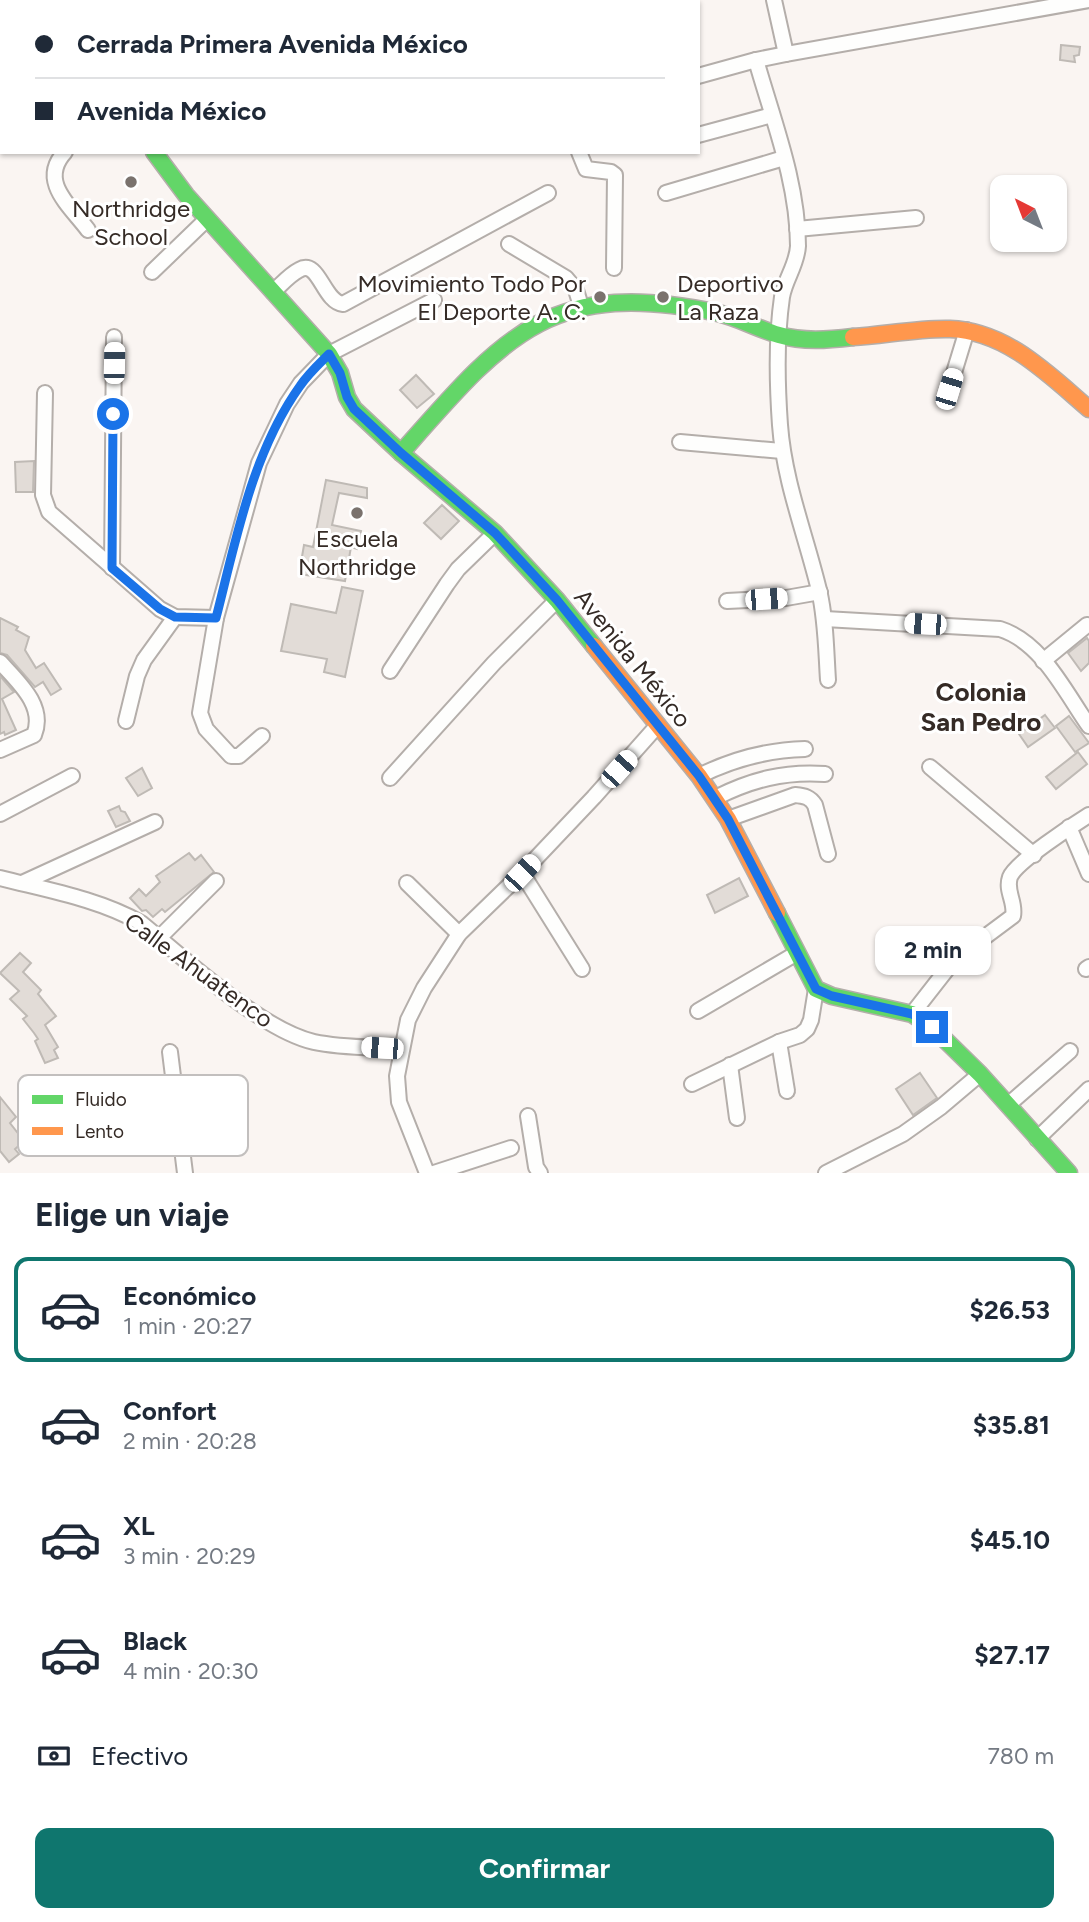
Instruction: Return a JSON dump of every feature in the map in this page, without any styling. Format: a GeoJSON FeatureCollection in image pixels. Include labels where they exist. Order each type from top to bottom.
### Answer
{"type":"FeatureCollection","features":[{"type":"Feature","properties":{"kind":"main road","name":"Avenida México"},"geometry":{"type":"LineString","coordinates":[[155,154],[186,195],[329,354],[340,373],[347,397],[354,409],[495,533],[557,600],[699,776],[728,819],[816,989]]}},
{"type":"Feature","properties":{"kind":"main road"},"geometry":{"type":"LineString","coordinates":[[401,453],[478,368],[501,347],[555,314],[582,306],[622,303],[678,307],[720,314],[779,335],[824,340],[950,329],[967,330],[989,335],[1010,346],[1089,409]]}},
{"type":"Feature","properties":{"kind":"main road"},"geometry":{"type":"LineString","coordinates":[[816,989],[832,996],[912,1014],[932,1027],[980,1074],[1069,1173]]}},
{"type":"Feature","properties":{"kind":"street"},"geometry":{"type":"LineString","coordinates":[[774,0],[786,54]]}},
{"type":"Feature","properties":{"kind":"street"},"geometry":{"type":"LineString","coordinates":[[700,75],[786,54],[1089,0]]}},
{"type":"Feature","properties":{"kind":"street"},"geometry":{"type":"LineString","coordinates":[[756,60],[784,158],[797,229],[798,250],[782,295],[779,423],[782,450],[820,592],[825,619],[828,680]]}},
{"type":"Feature","properties":{"kind":"street"},"geometry":{"type":"LineString","coordinates":[[700,134],[772,115]]}},
{"type":"Feature","properties":{"kind":"street"},"geometry":{"type":"LineString","coordinates":[[64,154],[52,175],[60,193],[88,230]]}},
{"type":"Feature","properties":{"kind":"street"},"geometry":{"type":"LineString","coordinates":[[580,154],[586,169],[611,172],[615,176],[614,268]]}},
{"type":"Feature","properties":{"kind":"street"},"geometry":{"type":"LineString","coordinates":[[666,193],[784,158]]}},
{"type":"Feature","properties":{"kind":"street"},"geometry":{"type":"LineString","coordinates":[[273,292],[296,272],[309,268],[315,272],[330,298],[342,304],[548,193]]}},
{"type":"Feature","properties":{"kind":"street"},"geometry":{"type":"LineString","coordinates":[[797,229],[916,218]]}},
{"type":"Feature","properties":{"kind":"street"},"geometry":{"type":"LineString","coordinates":[[152,272],[207,219]]}},
{"type":"Feature","properties":{"kind":"street"},"geometry":{"type":"LineString","coordinates":[[509,244],[566,278],[576,290],[582,306]]}},
{"type":"Feature","properties":{"kind":"street"},"geometry":{"type":"LineString","coordinates":[[262,736],[235,757],[228,754],[202,723],[200,713],[216,618],[259,463],[301,383],[329,354],[433,300]]}},
{"type":"Feature","properties":{"kind":"street"},"geometry":{"type":"LineString","coordinates":[[949,389],[967,330]]}},
{"type":"Feature","properties":{"kind":"street"},"geometry":{"type":"LineString","coordinates":[[112,568],[114,337]]}},
{"type":"Feature","properties":{"kind":"street"},"geometry":{"type":"LineString","coordinates":[[45,393],[43,495],[49,512],[160,609],[175,617],[216,618]]}},
{"type":"Feature","properties":{"kind":"street"},"geometry":{"type":"LineString","coordinates":[[680,442],[782,450]]}},
{"type":"Feature","properties":{"kind":"street"},"geometry":{"type":"LineString","coordinates":[[390,671],[458,569],[495,533]]}},
{"type":"Feature","properties":{"kind":"street"},"geometry":{"type":"LineString","coordinates":[[727,601],[786,598],[820,592]]}},
{"type":"Feature","properties":{"kind":"street"},"geometry":{"type":"LineString","coordinates":[[390,778],[494,663],[557,600]]}},
{"type":"Feature","properties":{"kind":"street"},"geometry":{"type":"LineString","coordinates":[[126,721],[137,676],[175,617]]}},
{"type":"Feature","properties":{"kind":"street"},"geometry":{"type":"LineString","coordinates":[[825,619],[1000,629],[1012,632],[1044,661],[1089,726]]}},
{"type":"Feature","properties":{"kind":"street"},"geometry":{"type":"LineString","coordinates":[[1044,661],[1087,625]]}},
{"type":"Feature","properties":{"kind":"street"},"geometry":{"type":"LineString","coordinates":[[0,662],[27,693],[36,709],[38,721],[34,735],[0,750]]}},
{"type":"Feature","properties":{"kind":"street"},"geometry":{"type":"LineString","coordinates":[[427,1173],[399,1102],[397,1076],[408,1020],[424,988],[459,934],[522,873],[658,725]]}},
{"type":"Feature","properties":{"kind":"street"},"geometry":{"type":"LineString","coordinates":[[699,776],[743,757],[805,749]]}},
{"type":"Feature","properties":{"kind":"street"},"geometry":{"type":"LineString","coordinates":[[930,767],[1034,855]]}},
{"type":"Feature","properties":{"kind":"street"},"geometry":{"type":"LineString","coordinates":[[715,798],[753,780],[803,772],[825,774]]}},
{"type":"Feature","properties":{"kind":"street"},"geometry":{"type":"LineString","coordinates":[[0,814],[72,776]]}},
{"type":"Feature","properties":{"kind":"street"},"geometry":{"type":"LineString","coordinates":[[728,819],[795,795],[811,798],[828,854]]}},
{"type":"Feature","properties":{"kind":"street"},"geometry":{"type":"LineString","coordinates":[[912,1014],[962,954],[1013,916],[1015,908],[1009,890],[1010,876],[1069,827],[1089,815]]}},
{"type":"Feature","properties":{"kind":"street"},"geometry":{"type":"LineString","coordinates":[[22,883],[155,822]]}},
{"type":"Feature","properties":{"kind":"street"},"geometry":{"type":"LineString","coordinates":[[1069,827],[1089,874]]}},
{"type":"Feature","properties":{"kind":"street"},"geometry":{"type":"LineString","coordinates":[[522,873],[582,970]]}},
{"type":"Feature","properties":{"kind":"street","name":"Calle Ahuatenco"},"geometry":{"type":"LineString","coordinates":[[0,878],[124,914],[141,923],[211,981],[283,1030],[313,1041],[401,1049]]}},
{"type":"Feature","properties":{"kind":"street"},"geometry":{"type":"LineString","coordinates":[[159,938],[215,881]]}},
{"type":"Feature","properties":{"kind":"street"},"geometry":{"type":"LineString","coordinates":[[407,883],[459,934]]}},
{"type":"Feature","properties":{"kind":"street"},"geometry":{"type":"LineString","coordinates":[[698,1011],[797,953]]}},
{"type":"Feature","properties":{"kind":"street"},"geometry":{"type":"LineString","coordinates":[[692,1084],[779,1042],[800,1035],[807,1029],[816,989]]}},
{"type":"Feature","properties":{"kind":"street"},"geometry":{"type":"LineString","coordinates":[[779,1042],[787,1091]]}},
{"type":"Feature","properties":{"kind":"street"},"geometry":{"type":"LineString","coordinates":[[1008,1105],[1070,1051]]}},
{"type":"Feature","properties":{"kind":"street"},"geometry":{"type":"LineString","coordinates":[[170,1052],[173,1075]]}},
{"type":"Feature","properties":{"kind":"street"},"geometry":{"type":"LineString","coordinates":[[730,1065],[737,1118]]}},
{"type":"Feature","properties":{"kind":"street"},"geometry":{"type":"LineString","coordinates":[[827,1173],[903,1134],[980,1074]]}},
{"type":"Feature","properties":{"kind":"street"},"geometry":{"type":"LineString","coordinates":[[1037,1139],[1089,1089]]}},
{"type":"Feature","properties":{"kind":"street"},"geometry":{"type":"LineString","coordinates":[[528,1116],[536,1167],[540,1173]]}},
{"type":"Feature","properties":{"kind":"street"},"geometry":{"type":"LineString","coordinates":[[434,1173],[511,1148]]}},
{"type":"Feature","properties":{"kind":"building"},"geometry":{"type":"Polygon","coordinates":[[[1061,45],[1080,47],[1079,55],[1074,56],[1075,62],[1060,60],[1061,45]]]}},
{"type":"Feature","properties":{"kind":"building"},"geometry":{"type":"Polygon","coordinates":[[[416,375],[434,394],[417,408],[400,390],[416,375]]]}},
{"type":"Feature","properties":{"kind":"building"},"geometry":{"type":"Polygon","coordinates":[[[34,461],[33,492],[16,492],[15,462],[34,461]]]}},
{"type":"Feature","properties":{"kind":"building"},"geometry":{"type":"Polygon","coordinates":[[[326,480],[367,488],[367,498],[339,493],[332,525],[361,531],[357,549],[351,547],[345,581],[299,574],[304,545],[313,547],[326,480]]]}},
{"type":"Feature","properties":{"kind":"building"},"geometry":{"type":"Polygon","coordinates":[[[442,505],[459,521],[441,539],[424,523],[442,505]]]}},
{"type":"Feature","properties":{"kind":"building"},"geometry":{"type":"Polygon","coordinates":[[[342,587],[363,591],[345,677],[324,672],[327,659],[281,651],[291,604],[336,613],[342,587]]]}},
{"type":"Feature","properties":{"kind":"building"},"geometry":{"type":"Polygon","coordinates":[[[0,618],[18,627],[16,630],[29,637],[25,650],[36,668],[44,663],[61,689],[51,695],[43,682],[35,687],[7,655],[0,653],[0,618]]]}},
{"type":"Feature","properties":{"kind":"building"},"geometry":{"type":"Polygon","coordinates":[[[1087,638],[1089,663],[1081,671],[1068,653],[1087,638]]]}},
{"type":"Feature","properties":{"kind":"building"},"geometry":{"type":"Polygon","coordinates":[[[0,676],[14,692],[2,699],[16,730],[5,735],[4,732],[0,734],[0,676]]]}},
{"type":"Feature","properties":{"kind":"building"},"geometry":{"type":"Polygon","coordinates":[[[1045,715],[1055,728],[1028,747],[1019,734],[1045,715]]]}},
{"type":"Feature","properties":{"kind":"building"},"geometry":{"type":"Polygon","coordinates":[[[1069,716],[1089,743],[1075,752],[1056,726],[1069,716]]]}},
{"type":"Feature","properties":{"kind":"building"},"geometry":{"type":"Polygon","coordinates":[[[1078,752],[1087,764],[1056,789],[1046,777],[1078,752]]]}},
{"type":"Feature","properties":{"kind":"building"},"geometry":{"type":"Polygon","coordinates":[[[142,768],[152,788],[138,796],[126,778],[142,768]]]}},
{"type":"Feature","properties":{"kind":"building"},"geometry":{"type":"Polygon","coordinates":[[[119,806],[130,821],[116,827],[108,811],[119,806]]]}},
{"type":"Feature","properties":{"kind":"building"},"geometry":{"type":"Polygon","coordinates":[[[189,853],[195,860],[201,855],[214,872],[165,912],[162,909],[153,917],[146,910],[142,911],[130,898],[139,889],[146,896],[160,882],[156,876],[189,853]]]}},
{"type":"Feature","properties":{"kind":"building"},"geometry":{"type":"Polygon","coordinates":[[[739,878],[748,896],[715,913],[707,895],[739,878]]]}},
{"type":"Feature","properties":{"kind":"building"},"geometry":{"type":"Polygon","coordinates":[[[20,953],[31,963],[23,972],[41,990],[38,994],[56,1016],[45,1025],[58,1047],[54,1050],[58,1058],[45,1063],[35,1041],[38,1039],[23,1019],[27,1016],[10,999],[19,991],[0,973],[20,953]]]}},
{"type":"Feature","properties":{"kind":"building"},"geometry":{"type":"Polygon","coordinates":[[[920,1073],[937,1098],[913,1115],[896,1089],[920,1073]]]}},
{"type":"Feature","properties":{"kind":"building"},"geometry":{"type":"Polygon","coordinates":[[[0,1097],[16,1117],[10,1123],[18,1133],[18,1146],[15,1149],[18,1155],[9,1162],[0,1151],[0,1097]]]}},
{"type":"Feature","properties":{"kind":"traffic: fast"},"geometry":{"type":"LineString","coordinates":[[155,154],[186,195],[329,354],[340,373],[347,397],[354,409],[495,533],[557,600],[594,646]]}},
{"type":"Feature","properties":{"kind":"traffic: fast"},"geometry":{"type":"LineString","coordinates":[[401,453],[470,377],[502,348],[535,326],[571,311],[612,303],[660,304],[718,313],[771,333],[797,339],[853,337]]}},
{"type":"Feature","properties":{"kind":"traffic: fast"},"geometry":{"type":"LineString","coordinates":[[777,913],[816,989],[832,996],[912,1014],[932,1027],[980,1074],[1069,1173]]}},
{"type":"Feature","properties":{"kind":"traffic: slow"},"geometry":{"type":"LineString","coordinates":[[853,337],[938,329],[971,332],[1008,346],[1026,357],[1089,409]]}},
{"type":"Feature","properties":{"kind":"traffic: slow"},"geometry":{"type":"LineString","coordinates":[[594,646],[699,776],[728,819],[777,913]]}},
{"type":"Feature","properties":{"kind":"place","name":"Northridge School"},"geometry":{"type":"Point","coordinates":[131,182]}},
{"type":"Feature","properties":{"kind":"place","name":"Movimiento Todo Por El Deporte A. C."},"geometry":{"type":"Point","coordinates":[600,297]}},
{"type":"Feature","properties":{"kind":"place","name":"Deportivo La Raza"},"geometry":{"type":"Point","coordinates":[663,297]}},
{"type":"Feature","properties":{"kind":"place","name":"Escuela Northridge"},"geometry":{"type":"Point","coordinates":[357,513]}},
{"type":"Feature","properties":{"kind":"district","name":"Colonia San Pedro"},"geometry":{"type":"Point","coordinates":[981,707]}},
{"type":"Feature","properties":{"kind":"route"},"geometry":{"type":"LineString","coordinates":[[113,414],[112,568],[160,609],[175,617],[216,618],[259,463],[301,383],[329,354],[340,373],[347,397],[354,409],[495,533],[557,600],[699,776],[728,819],[816,989],[832,996],[912,1014],[932,1027]]}}]}
